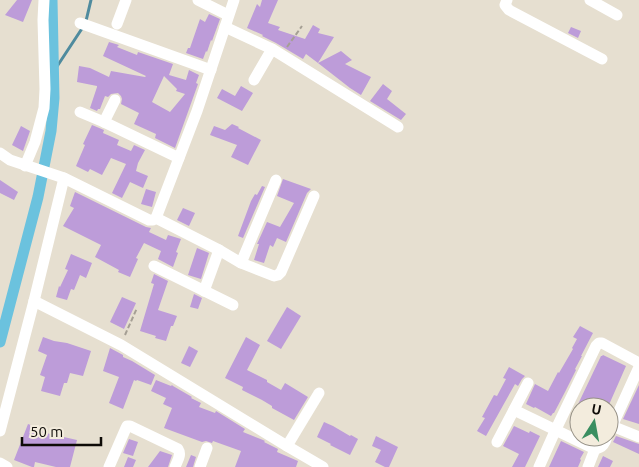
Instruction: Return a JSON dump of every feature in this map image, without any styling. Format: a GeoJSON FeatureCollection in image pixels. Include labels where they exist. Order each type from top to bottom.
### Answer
{"type":"FeatureCollection","features":[{"type":"Feature","properties":{"kind":"street"},"geometry":{"type":"LineString","coordinates":[[26,166],[44,108],[44,0]]}},
{"type":"Feature","properties":{"kind":"street"},"geometry":{"type":"LineString","coordinates":[[117,24],[126,0]]}},
{"type":"Feature","properties":{"kind":"street"},"geometry":{"type":"LineString","coordinates":[[198,0],[228,15]]}},
{"type":"Feature","properties":{"kind":"street"},"geometry":{"type":"LineString","coordinates":[[156,218],[197,111],[234,0]]}},
{"type":"Feature","properties":{"kind":"street"},"geometry":{"type":"LineString","coordinates":[[507,0],[505,5],[509,10],[602,59]]}},
{"type":"Feature","properties":{"kind":"street"},"geometry":{"type":"LineString","coordinates":[[590,0],[617,15]]}},
{"type":"Feature","properties":{"kind":"street"},"geometry":{"type":"LineString","coordinates":[[85,25],[211,70]]}},
{"type":"Feature","properties":{"kind":"street"},"geometry":{"type":"LineString","coordinates":[[226,27],[276,52],[398,127]]}},
{"type":"Feature","properties":{"kind":"street"},"geometry":{"type":"LineString","coordinates":[[254,80],[276,52]]}},
{"type":"Feature","properties":{"kind":"street"},"geometry":{"type":"LineString","coordinates":[[104,122],[115,100]]}},
{"type":"Feature","properties":{"kind":"street"},"geometry":{"type":"LineString","coordinates":[[80,112],[178,158]]}},
{"type":"Feature","properties":{"kind":"street"},"geometry":{"type":"LineString","coordinates":[[0,153],[10,160],[60,176],[149,220],[156,218],[241,263],[274,276],[281,272],[314,196]]}},
{"type":"Feature","properties":{"kind":"street"},"geometry":{"type":"LineString","coordinates":[[0,431],[34,301],[60,176]]}},
{"type":"Feature","properties":{"kind":"street"},"geometry":{"type":"LineString","coordinates":[[241,263],[276,180]]}},
{"type":"Feature","properties":{"kind":"street"},"geometry":{"type":"LineString","coordinates":[[204,291],[219,250]]}},
{"type":"Feature","properties":{"kind":"street"},"geometry":{"type":"LineString","coordinates":[[154,266],[234,305]]}},
{"type":"Feature","properties":{"kind":"street"},"geometry":{"type":"LineString","coordinates":[[34,301],[121,345],[324,467]]}},
{"type":"Feature","properties":{"kind":"street"},"geometry":{"type":"LineString","coordinates":[[538,467],[596,346],[602,343],[639,363]]}},
{"type":"Feature","properties":{"kind":"street"},"geometry":{"type":"LineString","coordinates":[[619,415],[636,382],[639,367]]}},
{"type":"Feature","properties":{"kind":"street"},"geometry":{"type":"LineString","coordinates":[[497,442],[528,383]]}},
{"type":"Feature","properties":{"kind":"street"},"geometry":{"type":"LineString","coordinates":[[287,446],[319,393]]}},
{"type":"Feature","properties":{"kind":"street"},"geometry":{"type":"LineString","coordinates":[[514,410],[596,449],[602,447]]}},
{"type":"Feature","properties":{"kind":"street"},"geometry":{"type":"LineString","coordinates":[[109,467],[127,426],[130,426],[178,449],[180,456],[174,467]]}},
{"type":"Feature","properties":{"kind":"street"},"geometry":{"type":"LineString","coordinates":[[619,432],[639,437]]}},
{"type":"Feature","properties":{"kind":"street"},"geometry":{"type":"LineString","coordinates":[[200,467],[207,448]]}},
{"type":"Feature","properties":{"kind":"street"},"geometry":{"type":"LineString","coordinates":[[588,467],[596,449]]}},
{"type":"Feature","properties":{"kind":"street"},"geometry":{"type":"LineString","coordinates":[[0,463],[7,467]]}},
{"type":"Feature","properties":{"kind":"path"},"geometry":{"type":"LineString","coordinates":[[276,52],[302,26]]}},
{"type":"Feature","properties":{"kind":"path"},"geometry":{"type":"LineString","coordinates":[[121,345],[137,308]]}},
{"type":"Feature","properties":{"kind":"building"},"geometry":{"type":"Polygon","coordinates":[[[17,0],[32,0],[23,22],[5,15],[17,0]]]}},
{"type":"Feature","properties":{"kind":"building"},"geometry":{"type":"Polygon","coordinates":[[[262,0],[278,0],[268,23],[280,27],[278,30],[305,39],[313,25],[320,29],[318,33],[334,37],[318,63],[306,54],[303,59],[263,35],[247,28],[257,4],[260,7],[262,0]]]}},
{"type":"Feature","properties":{"kind":"building"},"geometry":{"type":"Polygon","coordinates":[[[209,14],[220,19],[203,59],[186,53],[188,48],[190,48],[200,19],[205,22],[209,14]]]}},
{"type":"Feature","properties":{"kind":"building"},"geometry":{"type":"Polygon","coordinates":[[[571,27],[581,31],[578,38],[568,33],[571,27]]]}},
{"type":"Feature","properties":{"kind":"building"},"geometry":{"type":"Polygon","coordinates":[[[109,42],[137,55],[138,52],[173,64],[169,75],[186,80],[189,70],[199,75],[196,83],[198,84],[175,148],[155,138],[156,134],[134,124],[139,113],[121,104],[122,99],[118,93],[111,94],[108,97],[105,96],[100,109],[97,111],[90,108],[97,86],[77,82],[79,66],[90,68],[109,77],[111,71],[146,76],[103,56],[109,42]],[[164,76],[152,102],[170,112],[185,94],[176,91],[177,89],[164,76]]]}},
{"type":"Feature","properties":{"kind":"building"},"geometry":{"type":"Polygon","coordinates":[[[341,51],[352,60],[345,64],[371,77],[361,95],[318,63],[341,51]]]}},
{"type":"Feature","properties":{"kind":"building"},"geometry":{"type":"Polygon","coordinates":[[[383,84],[392,91],[387,99],[406,114],[401,120],[370,101],[383,84]]]}},
{"type":"Feature","properties":{"kind":"building"},"geometry":{"type":"Polygon","coordinates":[[[241,86],[253,93],[242,111],[217,98],[222,89],[235,96],[241,86]]]}},
{"type":"Feature","properties":{"kind":"building"},"geometry":{"type":"Polygon","coordinates":[[[232,124],[261,140],[248,165],[231,157],[237,145],[210,135],[214,126],[225,130],[232,124]]]}},
{"type":"Feature","properties":{"kind":"building"},"geometry":{"type":"Polygon","coordinates":[[[92,125],[104,130],[103,133],[119,140],[117,145],[131,151],[134,145],[145,150],[136,171],[148,176],[143,188],[130,182],[122,198],[112,193],[126,164],[111,158],[102,175],[90,169],[88,172],[76,166],[92,125]]]}},
{"type":"Feature","properties":{"kind":"building"},"geometry":{"type":"Polygon","coordinates":[[[21,126],[30,131],[23,151],[12,145],[21,126]]]}},
{"type":"Feature","properties":{"kind":"building"},"geometry":{"type":"Polygon","coordinates":[[[283,179],[311,189],[307,193],[286,242],[277,238],[273,247],[270,245],[264,263],[254,260],[259,244],[257,244],[267,222],[280,227],[294,203],[277,196],[283,179]]]}},
{"type":"Feature","properties":{"kind":"building"},"geometry":{"type":"Polygon","coordinates":[[[0,180],[18,192],[14,200],[0,193],[0,180]]]}},
{"type":"Feature","properties":{"kind":"building"},"geometry":{"type":"Polygon","coordinates":[[[262,186],[265,187],[243,238],[238,236],[251,201],[262,186]]]}},
{"type":"Feature","properties":{"kind":"building"},"geometry":{"type":"Polygon","coordinates":[[[146,189],[156,192],[152,207],[141,204],[146,189]]]}},
{"type":"Feature","properties":{"kind":"building"},"geometry":{"type":"Polygon","coordinates":[[[75,192],[151,228],[149,232],[166,240],[168,235],[181,239],[173,267],[158,259],[161,251],[144,243],[136,258],[138,259],[130,277],[118,272],[119,270],[95,257],[101,245],[63,226],[74,208],[70,206],[75,192]]]}},
{"type":"Feature","properties":{"kind":"building"},"geometry":{"type":"Polygon","coordinates":[[[183,208],[195,213],[189,226],[177,220],[183,208]]]}},
{"type":"Feature","properties":{"kind":"building"},"geometry":{"type":"Polygon","coordinates":[[[197,248],[209,253],[201,279],[188,275],[197,248]]]}},
{"type":"Feature","properties":{"kind":"building"},"geometry":{"type":"Polygon","coordinates":[[[71,254],[92,263],[86,278],[80,275],[74,290],[71,289],[67,300],[56,297],[59,286],[68,270],[65,269],[71,254]]]}},
{"type":"Feature","properties":{"kind":"building"},"geometry":{"type":"Polygon","coordinates":[[[154,274],[168,281],[158,310],[177,316],[166,341],[140,331],[154,284],[151,283],[154,274]]]}},
{"type":"Feature","properties":{"kind":"building"},"geometry":{"type":"Polygon","coordinates":[[[194,294],[202,298],[198,309],[190,307],[194,294]]]}},
{"type":"Feature","properties":{"kind":"building"},"geometry":{"type":"Polygon","coordinates":[[[122,297],[136,303],[124,329],[110,322],[122,297]]]}},
{"type":"Feature","properties":{"kind":"building"},"geometry":{"type":"Polygon","coordinates":[[[287,307],[301,316],[281,349],[267,341],[287,307]]]}},
{"type":"Feature","properties":{"kind":"building"},"geometry":{"type":"Polygon","coordinates":[[[580,326],[593,333],[554,413],[551,416],[526,404],[535,384],[548,391],[573,349],[577,339],[573,337],[580,326]]]}},
{"type":"Feature","properties":{"kind":"building"},"geometry":{"type":"Polygon","coordinates":[[[43,337],[91,351],[83,376],[70,373],[67,383],[64,383],[60,396],[41,391],[45,377],[40,375],[47,355],[38,351],[43,337]]]}},
{"type":"Feature","properties":{"kind":"building"},"geometry":{"type":"Polygon","coordinates":[[[246,337],[260,345],[247,370],[267,380],[267,382],[281,390],[285,383],[308,397],[294,420],[242,390],[243,387],[225,378],[246,337]]]}},
{"type":"Feature","properties":{"kind":"building"},"geometry":{"type":"Polygon","coordinates":[[[189,346],[198,351],[190,367],[181,363],[189,346]]]}},
{"type":"Feature","properties":{"kind":"building"},"geometry":{"type":"Polygon","coordinates":[[[110,348],[155,375],[151,385],[134,380],[123,409],[109,403],[119,377],[103,371],[110,348]]]}},
{"type":"Feature","properties":{"kind":"building"},"geometry":{"type":"Polygon","coordinates":[[[601,356],[626,366],[612,397],[581,397],[601,356]]]}},
{"type":"Feature","properties":{"kind":"building"},"geometry":{"type":"Polygon","coordinates":[[[509,367],[525,376],[518,386],[515,384],[486,436],[477,431],[485,418],[482,417],[494,395],[497,396],[506,379],[503,378],[509,367]]]}},
{"type":"Feature","properties":{"kind":"building"},"geometry":{"type":"Polygon","coordinates":[[[156,380],[172,385],[201,403],[199,407],[215,413],[216,411],[245,429],[243,432],[265,441],[278,449],[277,452],[298,461],[296,467],[235,467],[241,451],[213,441],[212,443],[202,442],[164,428],[172,408],[163,404],[166,398],[151,391],[156,380]]]}},
{"type":"Feature","properties":{"kind":"building"},"geometry":{"type":"Polygon","coordinates":[[[639,385],[639,424],[623,419],[639,385]]]}},
{"type":"Feature","properties":{"kind":"building"},"geometry":{"type":"Polygon","coordinates":[[[324,422],[358,439],[350,455],[317,437],[324,422]]]}},
{"type":"Feature","properties":{"kind":"building"},"geometry":{"type":"Polygon","coordinates":[[[28,424],[47,431],[46,433],[77,440],[70,467],[56,467],[35,462],[34,467],[32,467],[14,460],[28,424]]]}},
{"type":"Feature","properties":{"kind":"building"},"geometry":{"type":"Polygon","coordinates":[[[514,426],[540,436],[525,467],[512,467],[519,454],[503,446],[514,426]]]}},
{"type":"Feature","properties":{"kind":"building"},"geometry":{"type":"Polygon","coordinates":[[[376,436],[398,447],[389,467],[375,462],[381,450],[372,446],[376,436]]]}},
{"type":"Feature","properties":{"kind":"building"},"geometry":{"type":"Polygon","coordinates":[[[619,437],[639,444],[639,454],[619,445],[619,437]]]}},
{"type":"Feature","properties":{"kind":"building"},"geometry":{"type":"Polygon","coordinates":[[[129,439],[138,442],[133,456],[123,453],[129,439]]]}},
{"type":"Feature","properties":{"kind":"building"},"geometry":{"type":"Polygon","coordinates":[[[561,441],[569,445],[569,447],[584,452],[578,467],[549,467],[561,441]]]}},
{"type":"Feature","properties":{"kind":"building"},"geometry":{"type":"Polygon","coordinates":[[[160,451],[172,455],[168,467],[148,467],[160,451]]]}},
{"type":"Feature","properties":{"kind":"building"},"geometry":{"type":"Polygon","coordinates":[[[191,455],[196,457],[193,467],[186,467],[191,455]]]}},
{"type":"Feature","properties":{"kind":"building"},"geometry":{"type":"Polygon","coordinates":[[[603,456],[613,461],[610,467],[598,467],[603,456]]]}},
{"type":"Feature","properties":{"kind":"building"},"geometry":{"type":"Polygon","coordinates":[[[128,457],[136,460],[133,467],[124,467],[128,457]]]}},
{"type":"Feature","properties":{"kind":"waterway"},"geometry":{"type":"LineString","coordinates":[[0,342],[38,197],[51,131],[54,98],[52,0]]}},
{"type":"Feature","properties":{"kind":"waterway"},"geometry":{"type":"LineString","coordinates":[[86,21],[91,0]]}},
{"type":"Feature","properties":{"kind":"waterway"},"geometry":{"type":"LineString","coordinates":[[54,71],[83,27]]}}]}
